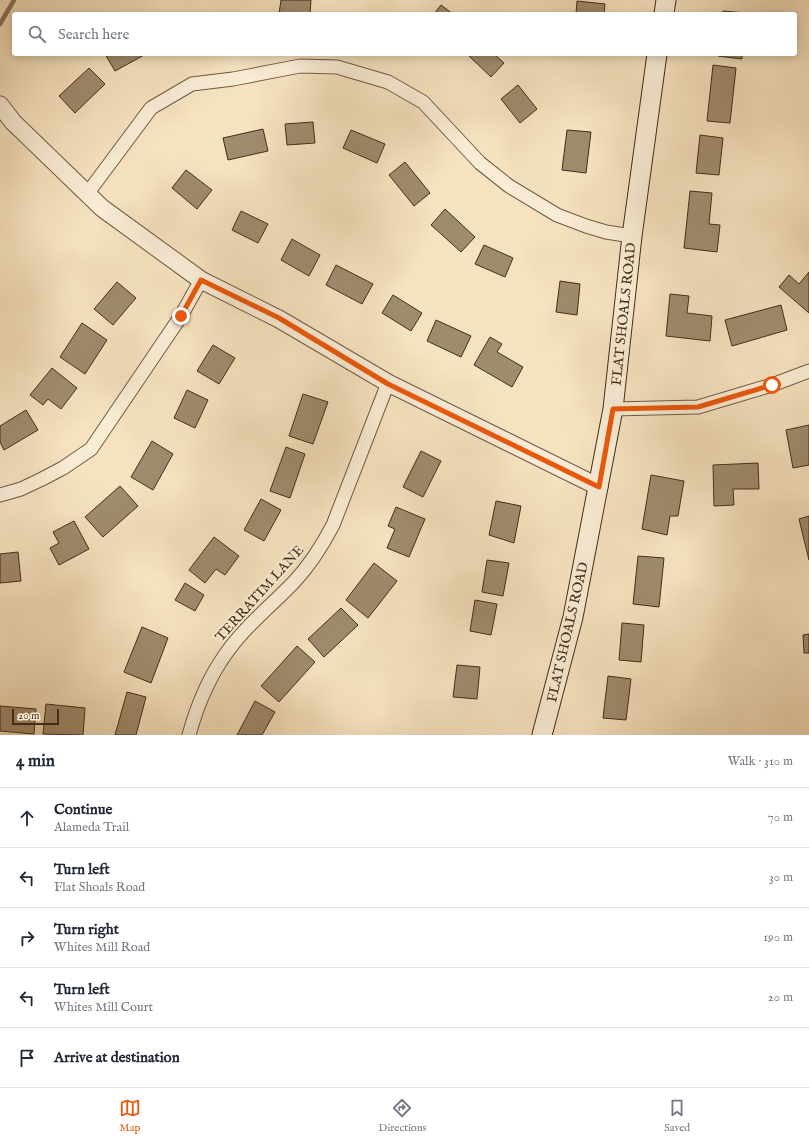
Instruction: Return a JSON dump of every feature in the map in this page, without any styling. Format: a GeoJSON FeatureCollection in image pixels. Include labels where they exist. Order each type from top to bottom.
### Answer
{"type":"FeatureCollection","features":[{"type":"Feature","properties":{"kind":"main road"},"geometry":{"type":"LineString","coordinates":[[664,12],[666,0]]}},
{"type":"Feature","properties":{"kind":"main road","name":"FLAT SHOALS ROAD"},"geometry":{"type":"LineString","coordinates":[[542,735],[572,617],[599,487],[613,409],[632,236],[657,56]]}},
{"type":"Feature","properties":{"kind":"street"},"geometry":{"type":"LineString","coordinates":[[87,194],[151,108],[192,84],[233,79],[300,66],[337,67],[388,82],[423,102],[480,163],[509,186],[556,215],[606,232],[632,236]]}},
{"type":"Feature","properties":{"kind":"street"},"geometry":{"type":"LineString","coordinates":[[0,105],[13,122],[102,208],[201,280],[279,318],[388,384],[599,487]]}},
{"type":"Feature","properties":{"kind":"street"},"geometry":{"type":"LineString","coordinates":[[0,495],[21,489],[42,480],[63,468],[91,448],[181,316],[201,280]]}},
{"type":"Feature","properties":{"kind":"street"},"geometry":{"type":"LineString","coordinates":[[613,409],[698,407],[772,385],[809,372]]}},
{"type":"Feature","properties":{"kind":"street","name":"TERRATIM LANE"},"geometry":{"type":"LineString","coordinates":[[189,735],[202,695],[226,654],[244,632],[293,583],[309,565],[322,546],[333,525],[388,384]]}},
{"type":"Feature","properties":{"kind":"building"},"geometry":{"type":"Polygon","coordinates":[[[281,0],[311,0],[310,12],[279,12],[281,0]]]}},
{"type":"Feature","properties":{"kind":"building"},"geometry":{"type":"Polygon","coordinates":[[[577,1],[605,4],[604,12],[576,12],[577,1]]]}},
{"type":"Feature","properties":{"kind":"building"},"geometry":{"type":"Polygon","coordinates":[[[441,5],[450,12],[436,12],[441,5]]]}},
{"type":"Feature","properties":{"kind":"building"},"geometry":{"type":"Polygon","coordinates":[[[106,56],[142,56],[115,71],[106,56]]]}},
{"type":"Feature","properties":{"kind":"building"},"geometry":{"type":"Polygon","coordinates":[[[469,56],[496,56],[504,63],[491,77],[469,56]]]}},
{"type":"Feature","properties":{"kind":"building"},"geometry":{"type":"Polygon","coordinates":[[[718,56],[742,56],[742,59],[718,56]]]}},
{"type":"Feature","properties":{"kind":"building"},"geometry":{"type":"Polygon","coordinates":[[[713,65],[736,68],[730,123],[707,121],[713,65]]]}},
{"type":"Feature","properties":{"kind":"building"},"geometry":{"type":"Polygon","coordinates":[[[89,68],[105,84],[75,113],[59,96],[89,68]]]}},
{"type":"Feature","properties":{"kind":"building"},"geometry":{"type":"Polygon","coordinates":[[[518,85],[537,109],[520,123],[501,99],[518,85]]]}},
{"type":"Feature","properties":{"kind":"building"},"geometry":{"type":"Polygon","coordinates":[[[313,122],[315,143],[287,145],[285,124],[313,122]]]}},
{"type":"Feature","properties":{"kind":"building"},"geometry":{"type":"Polygon","coordinates":[[[263,129],[268,151],[228,160],[223,138],[263,129]]]}},
{"type":"Feature","properties":{"kind":"building"},"geometry":{"type":"Polygon","coordinates":[[[351,130],[385,144],[377,163],[343,148],[351,130]]]}},
{"type":"Feature","properties":{"kind":"building"},"geometry":{"type":"Polygon","coordinates":[[[567,130],[591,132],[586,173],[562,170],[567,130]]]}},
{"type":"Feature","properties":{"kind":"building"},"geometry":{"type":"Polygon","coordinates":[[[700,135],[723,138],[719,175],[696,173],[700,135]]]}},
{"type":"Feature","properties":{"kind":"building"},"geometry":{"type":"Polygon","coordinates":[[[405,162],[430,193],[414,206],[389,175],[405,162]]]}},
{"type":"Feature","properties":{"kind":"building"},"geometry":{"type":"Polygon","coordinates":[[[186,170],[212,190],[197,209],[172,188],[186,170]]]}},
{"type":"Feature","properties":{"kind":"building"},"geometry":{"type":"Polygon","coordinates":[[[690,191],[712,193],[709,224],[720,225],[717,252],[684,248],[690,191]]]}},
{"type":"Feature","properties":{"kind":"building"},"geometry":{"type":"Polygon","coordinates":[[[445,209],[475,237],[461,252],[431,225],[445,209]]]}},
{"type":"Feature","properties":{"kind":"building"},"geometry":{"type":"Polygon","coordinates":[[[241,211],[268,224],[258,243],[232,230],[241,211]]]}},
{"type":"Feature","properties":{"kind":"building"},"geometry":{"type":"Polygon","coordinates":[[[292,239],[320,255],[309,276],[281,260],[292,239]]]}},
{"type":"Feature","properties":{"kind":"building"},"geometry":{"type":"Polygon","coordinates":[[[484,245],[513,258],[505,277],[475,264],[484,245]]]}},
{"type":"Feature","properties":{"kind":"building"},"geometry":{"type":"Polygon","coordinates":[[[336,265],[373,284],[362,304],[326,285],[336,265]]]}},
{"type":"Feature","properties":{"kind":"building"},"geometry":{"type":"Polygon","coordinates":[[[809,272],[809,313],[779,287],[789,275],[799,284],[809,272]]]}},
{"type":"Feature","properties":{"kind":"building"},"geometry":{"type":"Polygon","coordinates":[[[560,281],[580,284],[577,315],[556,312],[560,281]]]}},
{"type":"Feature","properties":{"kind":"building"},"geometry":{"type":"Polygon","coordinates":[[[117,282],[136,298],[113,325],[94,309],[117,282]]]}},
{"type":"Feature","properties":{"kind":"building"},"geometry":{"type":"Polygon","coordinates":[[[670,294],[689,296],[687,313],[712,316],[710,341],[666,336],[670,294]]]}},
{"type":"Feature","properties":{"kind":"building"},"geometry":{"type":"Polygon","coordinates":[[[393,295],[422,313],[411,331],[382,313],[393,295]]]}},
{"type":"Feature","properties":{"kind":"building"},"geometry":{"type":"Polygon","coordinates":[[[781,305],[787,330],[732,346],[725,320],[781,305]]]}},
{"type":"Feature","properties":{"kind":"building"},"geometry":{"type":"Polygon","coordinates":[[[436,320],[471,336],[461,357],[427,341],[436,320]]]}},
{"type":"Feature","properties":{"kind":"building"},"geometry":{"type":"Polygon","coordinates":[[[82,323],[107,340],[85,374],[60,357],[82,323]]]}},
{"type":"Feature","properties":{"kind":"building"},"geometry":{"type":"Polygon","coordinates":[[[490,337],[502,344],[497,352],[523,367],[512,387],[474,365],[490,337]]]}},
{"type":"Feature","properties":{"kind":"building"},"geometry":{"type":"Polygon","coordinates":[[[213,345],[235,358],[219,384],[197,371],[213,345]]]}},
{"type":"Feature","properties":{"kind":"building"},"geometry":{"type":"Polygon","coordinates":[[[52,368],[77,388],[61,409],[48,399],[43,405],[30,395],[52,368]]]}},
{"type":"Feature","properties":{"kind":"building"},"geometry":{"type":"Polygon","coordinates":[[[187,390],[208,400],[195,428],[174,418],[187,390]]]}},
{"type":"Feature","properties":{"kind":"building"},"geometry":{"type":"Polygon","coordinates":[[[303,394],[328,402],[313,444],[289,436],[303,394]]]}},
{"type":"Feature","properties":{"kind":"building"},"geometry":{"type":"Polygon","coordinates":[[[26,410],[38,430],[4,450],[0,442],[0,426],[26,410]]]}},
{"type":"Feature","properties":{"kind":"building"},"geometry":{"type":"Polygon","coordinates":[[[809,425],[809,465],[793,468],[786,430],[809,425]]]}},
{"type":"Feature","properties":{"kind":"building"},"geometry":{"type":"Polygon","coordinates":[[[152,441],[173,454],[153,490],[131,477],[152,441]]]}},
{"type":"Feature","properties":{"kind":"building"},"geometry":{"type":"Polygon","coordinates":[[[286,447],[305,454],[290,498],[270,491],[286,447]]]}},
{"type":"Feature","properties":{"kind":"building"},"geometry":{"type":"Polygon","coordinates":[[[421,451],[441,461],[423,497],[403,487],[421,451]]]}},
{"type":"Feature","properties":{"kind":"building"},"geometry":{"type":"Polygon","coordinates":[[[758,463],[759,489],[733,489],[734,505],[714,506],[713,465],[758,463]]]}},
{"type":"Feature","properties":{"kind":"building"},"geometry":{"type":"Polygon","coordinates":[[[651,475],[684,481],[678,516],[670,516],[667,535],[642,529],[651,475]]]}},
{"type":"Feature","properties":{"kind":"building"},"geometry":{"type":"Polygon","coordinates":[[[120,486],[138,506],[103,537],[85,517],[120,486]]]}},
{"type":"Feature","properties":{"kind":"building"},"geometry":{"type":"Polygon","coordinates":[[[261,499],[281,510],[264,541],[244,530],[261,499]]]}},
{"type":"Feature","properties":{"kind":"building"},"geometry":{"type":"Polygon","coordinates":[[[496,501],[521,506],[514,543],[489,535],[496,501]]]}},
{"type":"Feature","properties":{"kind":"building"},"geometry":{"type":"Polygon","coordinates":[[[396,507],[425,519],[409,557],[387,548],[395,529],[388,526],[396,507]]]}},
{"type":"Feature","properties":{"kind":"building"},"geometry":{"type":"Polygon","coordinates":[[[809,516],[809,560],[799,519],[809,516]]]}},
{"type":"Feature","properties":{"kind":"building"},"geometry":{"type":"Polygon","coordinates":[[[74,521],[89,549],[59,565],[50,548],[59,543],[53,532],[74,521]]]}},
{"type":"Feature","properties":{"kind":"building"},"geometry":{"type":"Polygon","coordinates":[[[214,537],[239,556],[225,575],[216,569],[205,583],[189,570],[214,537]]]}},
{"type":"Feature","properties":{"kind":"building"},"geometry":{"type":"Polygon","coordinates":[[[18,552],[21,581],[0,583],[0,554],[18,552]]]}},
{"type":"Feature","properties":{"kind":"building"},"geometry":{"type":"Polygon","coordinates":[[[638,556],[664,558],[659,607],[633,604],[638,556]]]}},
{"type":"Feature","properties":{"kind":"building"},"geometry":{"type":"Polygon","coordinates":[[[487,560],[509,563],[503,596],[482,592],[487,560]]]}},
{"type":"Feature","properties":{"kind":"building"},"geometry":{"type":"Polygon","coordinates":[[[374,563],[397,581],[368,618],[346,600],[374,563]]]}},
{"type":"Feature","properties":{"kind":"building"},"geometry":{"type":"Polygon","coordinates":[[[185,583],[204,595],[195,611],[175,600],[185,583]]]}},
{"type":"Feature","properties":{"kind":"building"},"geometry":{"type":"Polygon","coordinates":[[[475,600],[497,604],[491,635],[470,631],[475,600]]]}},
{"type":"Feature","properties":{"kind":"building"},"geometry":{"type":"Polygon","coordinates":[[[341,608],[358,625],[324,657],[308,639],[341,608]]]}},
{"type":"Feature","properties":{"kind":"building"},"geometry":{"type":"Polygon","coordinates":[[[622,623],[644,625],[641,662],[619,660],[622,623]]]}},
{"type":"Feature","properties":{"kind":"building"},"geometry":{"type":"Polygon","coordinates":[[[142,627],[168,638],[151,683],[124,672],[142,627]]]}},
{"type":"Feature","properties":{"kind":"building"},"geometry":{"type":"Polygon","coordinates":[[[809,634],[809,653],[804,653],[803,635],[809,634]]]}},
{"type":"Feature","properties":{"kind":"building"},"geometry":{"type":"Polygon","coordinates":[[[297,646],[315,662],[279,702],[261,686],[297,646]]]}},
{"type":"Feature","properties":{"kind":"building"},"geometry":{"type":"Polygon","coordinates":[[[457,665],[480,667],[477,699],[453,697],[457,665]]]}},
{"type":"Feature","properties":{"kind":"building"},"geometry":{"type":"Polygon","coordinates":[[[608,676],[631,679],[626,720],[603,718],[608,676]]]}},
{"type":"Feature","properties":{"kind":"building"},"geometry":{"type":"Polygon","coordinates":[[[127,692],[146,697],[136,735],[115,735],[127,692]]]}},
{"type":"Feature","properties":{"kind":"building"},"geometry":{"type":"Polygon","coordinates":[[[255,701],[275,712],[262,735],[237,735],[255,701]]]}},
{"type":"Feature","properties":{"kind":"building"},"geometry":{"type":"Polygon","coordinates":[[[46,704],[85,708],[83,735],[43,734],[46,704]]]}},
{"type":"Feature","properties":{"kind":"building"},"geometry":{"type":"Polygon","coordinates":[[[0,706],[36,709],[34,734],[0,731],[0,706]]]}},
{"type":"Feature","properties":{"kind":"waterway"},"geometry":{"type":"LineString","coordinates":[[0,24],[14,0]]}},
{"type":"Feature","properties":{"kind":"route"},"geometry":{"type":"LineString","coordinates":[[181,316],[201,280],[279,318],[388,384],[599,487],[613,409],[698,407],[772,385]]}}]}
